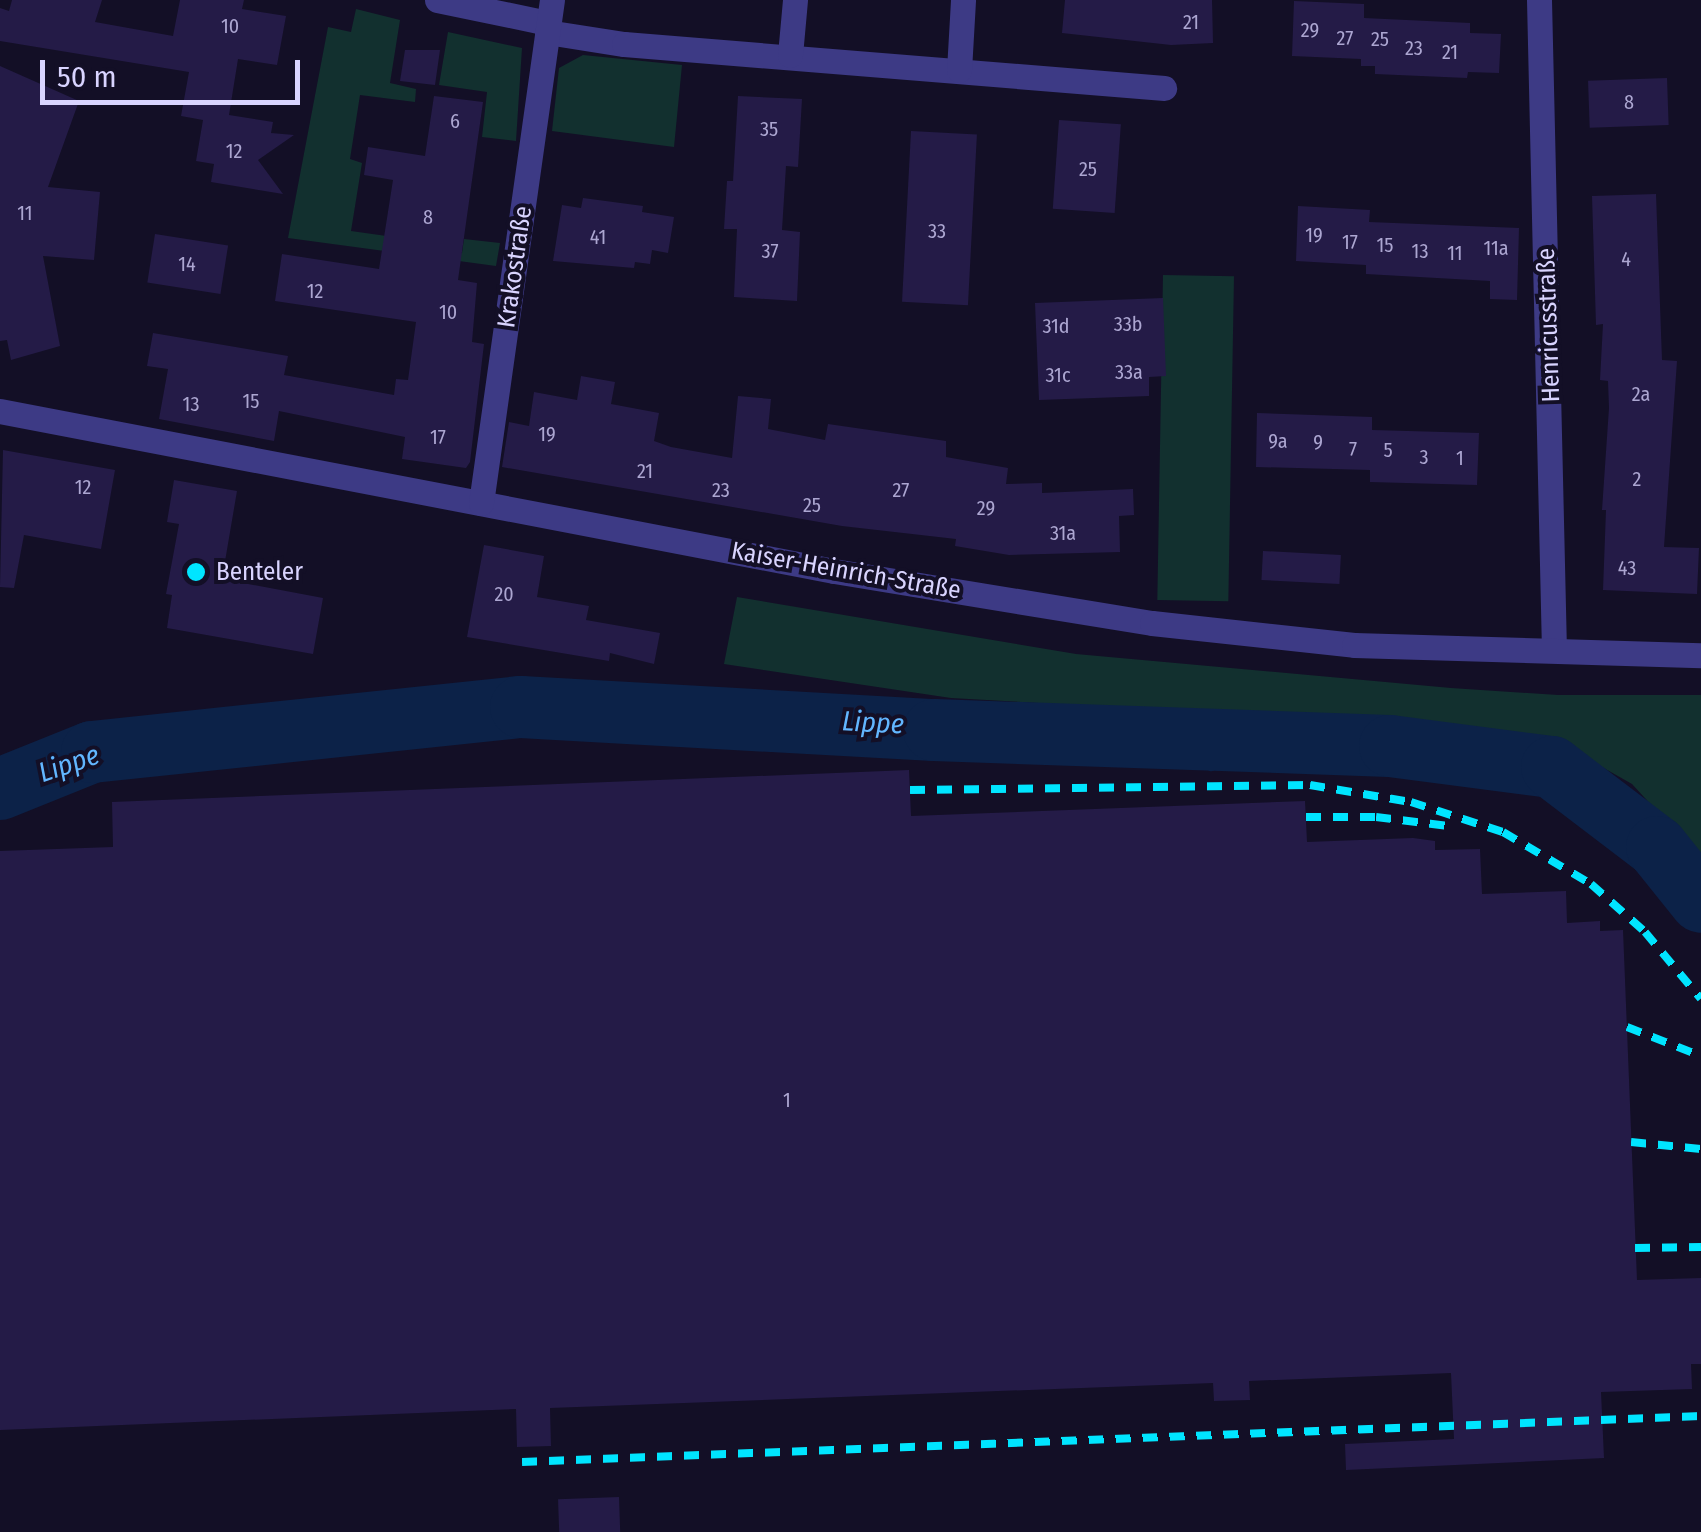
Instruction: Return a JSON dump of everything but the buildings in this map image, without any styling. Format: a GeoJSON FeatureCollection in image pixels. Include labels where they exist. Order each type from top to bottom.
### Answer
{"type":"FeatureCollection","features":[{"type":"Feature","properties":{"kind":"street"},"geometry":{"type":"LineString","coordinates":[[437,0],[549,18],[624,44],[1164,88]]}},
{"type":"Feature","properties":{"kind":"street"},"geometry":{"type":"LineString","coordinates":[[790,55],[795,0]]}},
{"type":"Feature","properties":{"kind":"street"},"geometry":{"type":"LineString","coordinates":[[960,70],[963,0]]}},
{"type":"Feature","properties":{"kind":"street","name":"Henricusstraße"},"geometry":{"type":"LineString","coordinates":[[1539,0],[1554,650]]}},
{"type":"Feature","properties":{"kind":"street","name":"Krakostraße"},"geometry":{"type":"LineString","coordinates":[[481,502],[549,18]]}},
{"type":"Feature","properties":{"kind":"street","name":"Kaiser-Heinrich-Straße"},"geometry":{"type":"LineString","coordinates":[[0,411],[834,571],[1152,623],[1354,645],[1701,654]]}},
{"type":"Feature","properties":{"kind":"green space"},"geometry":{"type":"Polygon","coordinates":[[[356,9],[400,20],[390,83],[416,89],[415,102],[360,95],[350,159],[362,163],[351,231],[429,242],[453,258],[462,253],[464,239],[500,243],[496,266],[288,238],[328,27],[351,32],[356,9]]]}},
{"type":"Feature","properties":{"kind":"green space"},"geometry":{"type":"Polygon","coordinates":[[[448,32],[522,48],[516,141],[482,137],[487,92],[439,85],[448,32]]]}},
{"type":"Feature","properties":{"kind":"green space"},"geometry":{"type":"Polygon","coordinates":[[[583,55],[682,65],[674,147],[552,131],[559,68],[583,55]]]}},
{"type":"Feature","properties":{"kind":"green space"},"geometry":{"type":"Polygon","coordinates":[[[1163,275],[1234,276],[1228,601],[1157,600],[1163,275]]]}},
{"type":"Feature","properties":{"kind":"green space"},"geometry":{"type":"Polygon","coordinates":[[[737,597],[1076,654],[1451,688],[1558,695],[1701,695],[1701,859],[1632,784],[1579,754],[1493,729],[951,698],[724,664],[737,597]]]}},
{"type":"Feature","properties":{"kind":"waterway","name":"Lippe"},"geometry":{"type":"LineString","coordinates":[[0,789],[92,752],[521,707],[934,730],[1390,746],[1552,767],[1657,847],[1701,902]]}},
{"type":"Feature","properties":{"kind":"waterway"},"geometry":{"type":"LineString","coordinates":[[1199,740],[1211,766]]}},
{"type":"Feature","properties":{"kind":"railway"},"geometry":{"type":"LineString","coordinates":[[910,790],[1310,785],[1411,802],[1503,832],[1591,884],[1645,932],[1701,999]]}},
{"type":"Feature","properties":{"kind":"railway"},"geometry":{"type":"LineString","coordinates":[[1306,817],[1376,817],[1448,826]]}},
{"type":"Feature","properties":{"kind":"railway"},"geometry":{"type":"LineString","coordinates":[[1627,1027],[1701,1056]]}},
{"type":"Feature","properties":{"kind":"railway"},"geometry":{"type":"LineString","coordinates":[[1631,1142],[1701,1149]]}},
{"type":"Feature","properties":{"kind":"railway"},"geometry":{"type":"LineString","coordinates":[[1635,1248],[1701,1247]]}},
{"type":"Feature","properties":{"kind":"railway"},"geometry":{"type":"LineString","coordinates":[[522,1462],[1701,1416]]}},
{"type":"Feature","properties":{"kind":"place","name":"Benteler"},"geometry":{"type":"Point","coordinates":[196,572]}}]}
